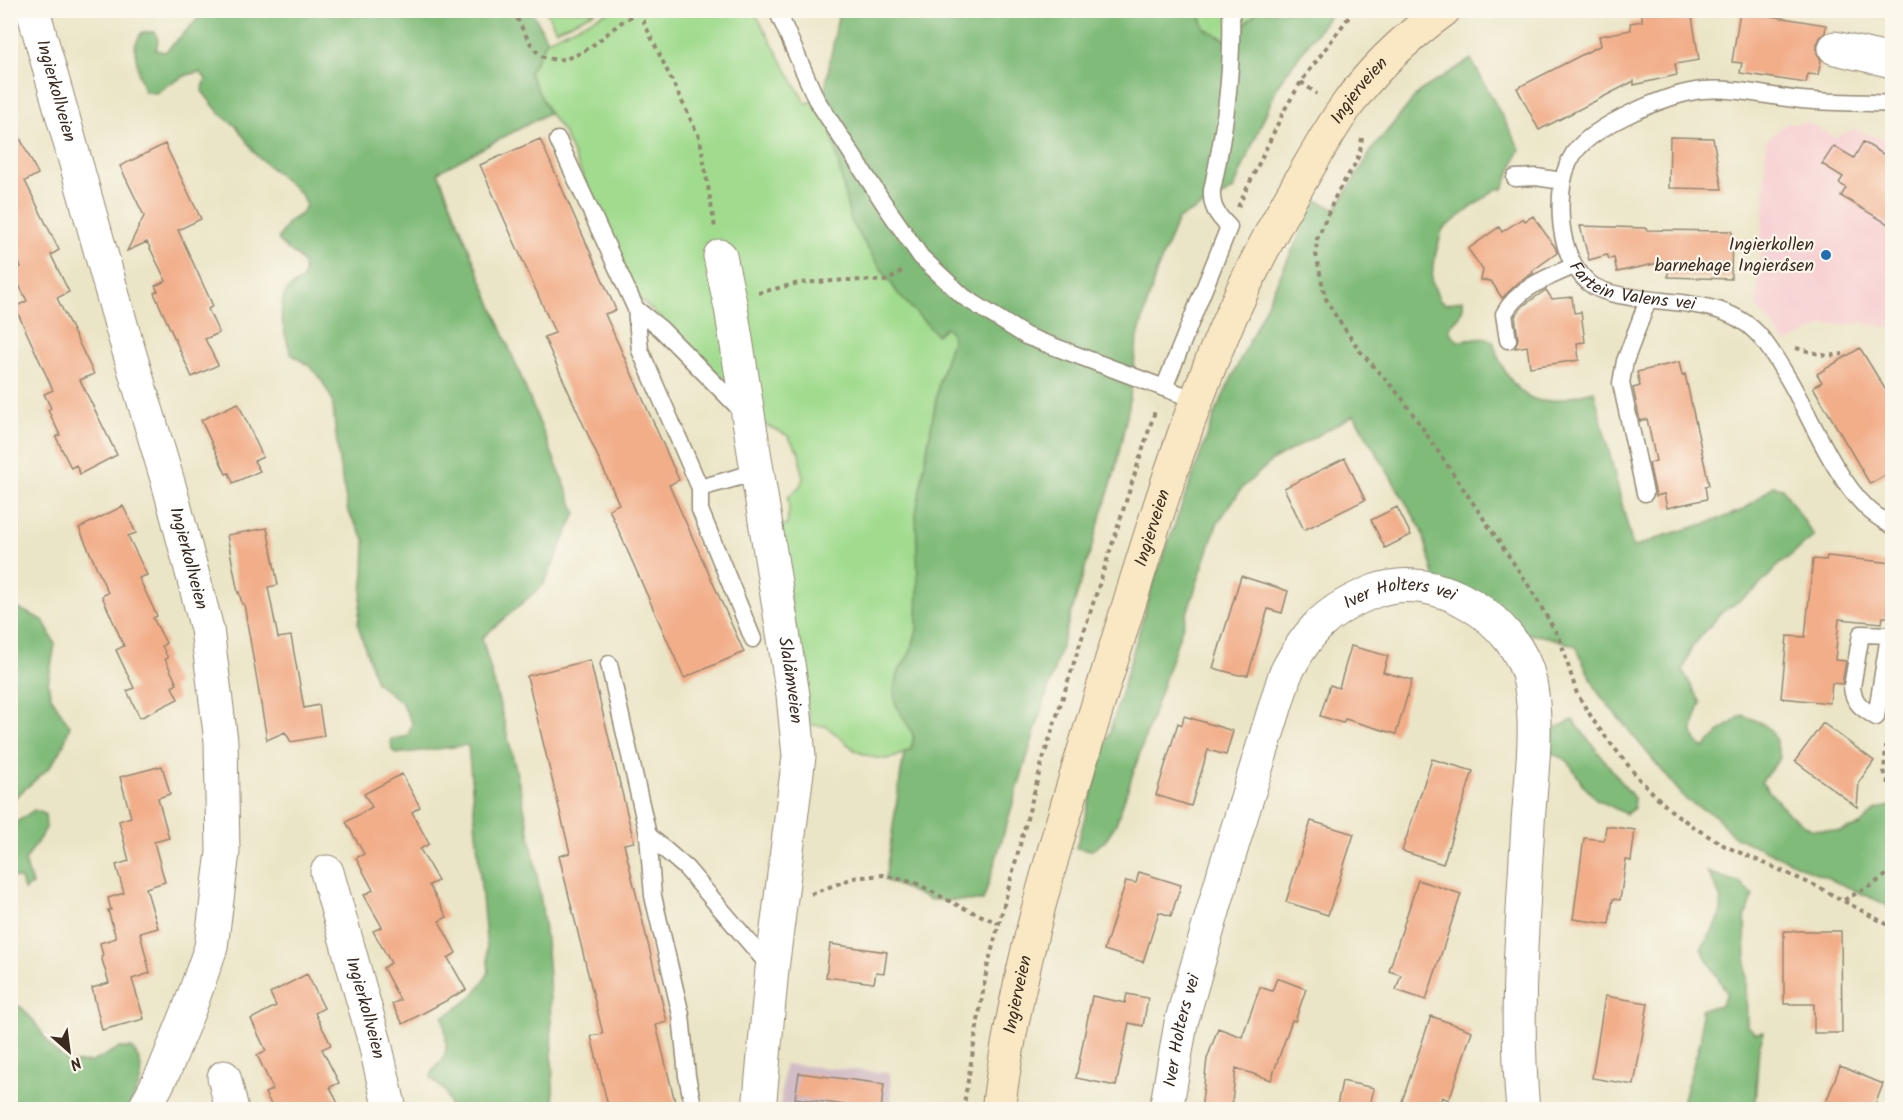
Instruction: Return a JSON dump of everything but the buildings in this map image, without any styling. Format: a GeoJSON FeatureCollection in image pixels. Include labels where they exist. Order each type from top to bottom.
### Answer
{"type":"FeatureCollection","features":[{"type":"Feature","properties":{"kind":"main road","name":"Ingierveien"},"geometry":{"type":"LineString","coordinates":[[998,1110],[1015,1009],[1032,930],[1054,848],[1157,513],[1196,400],[1262,251],[1286,205],[1345,108],[1370,75],[1444,10]]}},
{"type":"Feature","properties":{"kind":"street","name":"Ingierkollveien"},"geometry":{"type":"LineString","coordinates":[[33,10],[170,489],[207,629],[221,741],[223,852],[211,947],[190,1007],[144,1110]]}},
{"type":"Feature","properties":{"kind":"street"},"geometry":{"type":"LineString","coordinates":[[1835,48],[1893,61]]}},
{"type":"Feature","properties":{"kind":"street","name":"Slalåmveien"},"geometry":{"type":"LineString","coordinates":[[720,256],[731,308],[793,695],[799,756],[772,969],[763,1109]]}},
{"type":"Feature","properties":{"kind":"street","name":"Iver Holters vei"},"geometry":{"type":"LineString","coordinates":[[1166,1110],[1181,1023],[1225,869],[1285,675],[1297,651],[1310,633],[1335,611],[1381,589],[1416,586],[1450,594],[1479,610],[1515,645],[1526,667],[1530,682],[1533,728],[1519,983],[1520,1076],[1523,1110]]}},
{"type":"Feature","properties":{"kind":"street","name":"Ingierkollveien"},"geometry":{"type":"LineString","coordinates":[[327,872],[375,1043],[390,1110]]}},
{"type":"Feature","properties":{"kind":"street"},"geometry":{"type":"LineString","coordinates":[[224,1077],[232,1110]]}},
{"type":"Feature","properties":{"kind":"lane"},"geometry":{"type":"LineString","coordinates":[[777,10],[816,99],[885,205],[921,256],[964,297],[1026,336],[1196,400]]}},
{"type":"Feature","properties":{"kind":"lane"},"geometry":{"type":"LineString","coordinates":[[1164,388],[1229,227],[1217,215],[1211,203],[1230,78],[1231,10]]}},
{"type":"Feature","properties":{"kind":"lane","name":"Fartein Valens vei"},"geometry":{"type":"LineString","coordinates":[[1893,104],[1809,100],[1724,90],[1683,93],[1643,108],[1585,141],[1574,153],[1562,181],[1561,220],[1566,248],[1574,266],[1591,284],[1601,290],[1616,295],[1691,305],[1723,312],[1746,323],[1755,331],[1772,353],[1848,484],[1868,509],[1893,526]]}},
{"type":"Feature","properties":{"kind":"lane"},"geometry":{"type":"LineString","coordinates":[[558,140],[636,309],[640,350],[700,488],[700,510],[753,639]]}},
{"type":"Feature","properties":{"kind":"lane"},"geometry":{"type":"LineString","coordinates":[[1515,178],[1536,177],[1562,181]]}},
{"type":"Feature","properties":{"kind":"lane"},"geometry":{"type":"LineString","coordinates":[[1508,339],[1504,314],[1514,300],[1531,287],[1574,266]]}},
{"type":"Feature","properties":{"kind":"lane"},"geometry":{"type":"LineString","coordinates":[[1645,493],[1622,383],[1624,361],[1648,300]]}},
{"type":"Feature","properties":{"kind":"lane"},"geometry":{"type":"LineString","coordinates":[[636,309],[662,329],[749,418]]}},
{"type":"Feature","properties":{"kind":"lane"},"geometry":{"type":"LineString","coordinates":[[700,488],[757,472]]}},
{"type":"Feature","properties":{"kind":"lane"},"geometry":{"type":"LineString","coordinates":[[1861,634],[1891,636],[1876,717],[1861,708],[1852,694],[1861,634]]}},
{"type":"Feature","properties":{"kind":"lane"},"geometry":{"type":"LineString","coordinates":[[609,664],[648,835],[653,896],[681,1015],[687,1076],[694,1110]]}},
{"type":"Feature","properties":{"kind":"lane"},"geometry":{"type":"LineString","coordinates":[[648,835],[686,868],[772,969]]}},
{"type":"Feature","properties":{"kind":"path"},"geometry":{"type":"LineString","coordinates":[[513,10],[532,45],[544,56],[563,59],[585,51],[627,18],[641,11],[700,139],[720,256]]}},
{"type":"Feature","properties":{"kind":"path"},"geometry":{"type":"LineString","coordinates":[[1229,227],[1275,128],[1301,82],[1354,10]]}},
{"type":"Feature","properties":{"kind":"path"},"geometry":{"type":"LineString","coordinates":[[1301,82],[1317,94]]}},
{"type":"Feature","properties":{"kind":"path"},"geometry":{"type":"LineString","coordinates":[[1361,131],[1360,152],[1323,220],[1317,239],[1316,254],[1324,297],[1360,351],[1402,398],[1527,583],[1560,639],[1577,694],[1586,710],[1639,779],[1669,809],[1695,828],[1725,846],[1816,886],[1893,927]]}},
{"type":"Feature","properties":{"kind":"path"},"geometry":{"type":"LineString","coordinates":[[731,308],[756,294],[799,283],[848,280],[888,281],[921,256]]}},
{"type":"Feature","properties":{"kind":"path"},"geometry":{"type":"LineString","coordinates":[[1772,353],[1796,348],[1827,356],[1842,354]]}},
{"type":"Feature","properties":{"kind":"path"},"geometry":{"type":"LineString","coordinates":[[1876,717],[1884,726],[1887,736],[1884,771],[1893,792]]}},
{"type":"Feature","properties":{"kind":"path"},"geometry":{"type":"LineString","coordinates":[[1844,900],[1893,871]]}},
{"type":"Feature","properties":{"kind":"path"},"geometry":{"type":"LineString","coordinates":[[781,906],[853,878],[883,875],[916,883],[959,906],[998,923]]}},
{"type":"Feature","properties":{"kind":"shaded area","name":"Ingierkollen barnehage Ingieråsen"},"geometry":{"type":"Polygon","coordinates":[[[1808,123],[1835,138],[1854,129],[1892,140],[1892,328],[1863,323],[1825,325],[1786,343],[1756,306],[1764,204],[1766,141],[1786,124],[1808,123]]]}},
{"type":"Feature","properties":{"kind":"shaded area"},"geometry":{"type":"Polygon","coordinates":[[[784,1064],[890,1073],[892,1109],[780,1110],[784,1064]]]}},
{"type":"Feature","properties":{"kind":"green space"},"geometry":{"type":"Polygon","coordinates":[[[203,11],[532,11],[547,40],[529,73],[549,113],[438,172],[576,513],[544,584],[482,638],[520,788],[541,903],[549,983],[554,1109],[450,1109],[446,1092],[431,1078],[446,1048],[443,1017],[470,998],[489,972],[468,745],[396,754],[392,750],[391,739],[408,736],[412,723],[401,702],[376,682],[358,625],[365,540],[348,512],[339,462],[332,399],[319,376],[308,365],[291,354],[282,319],[286,293],[303,279],[304,271],[301,260],[278,239],[288,222],[301,214],[306,206],[301,194],[257,156],[237,127],[221,115],[202,91],[206,79],[200,72],[187,75],[156,93],[145,92],[139,76],[135,45],[142,32],[155,32],[158,40],[156,50],[165,52],[203,11]]]}},
{"type":"Feature","properties":{"kind":"green space"},"geometry":{"type":"Polygon","coordinates":[[[546,11],[597,11],[556,30],[546,11]]]}},
{"type":"Feature","properties":{"kind":"green space"},"geometry":{"type":"Polygon","coordinates":[[[610,11],[754,11],[806,104],[824,95],[850,219],[873,257],[937,335],[945,327],[951,332],[952,340],[939,382],[918,585],[917,631],[910,653],[899,671],[895,703],[912,731],[914,741],[911,749],[896,757],[885,759],[871,757],[856,751],[826,726],[810,725],[778,524],[787,525],[788,497],[800,486],[803,479],[799,452],[787,435],[765,425],[721,377],[636,295],[563,132],[549,113],[529,73],[547,40],[610,11]]]}},
{"type":"Feature","properties":{"kind":"green space"},"geometry":{"type":"Polygon","coordinates":[[[839,11],[1199,11],[1204,28],[1228,41],[1258,11],[1333,11],[1279,83],[1233,190],[1178,219],[1156,273],[1137,340],[1129,406],[1115,471],[983,901],[931,900],[885,880],[904,753],[911,749],[914,736],[895,703],[894,689],[899,671],[910,653],[917,631],[916,513],[939,382],[952,340],[951,332],[945,327],[937,335],[899,295],[850,219],[824,95],[839,11]]]}},
{"type":"Feature","properties":{"kind":"green space"},"geometry":{"type":"Polygon","coordinates":[[[1199,11],[1258,11],[1228,41],[1204,28],[1199,11]]]}},
{"type":"Feature","properties":{"kind":"green space"},"geometry":{"type":"Polygon","coordinates":[[[1471,59],[1520,149],[1503,189],[1496,189],[1442,230],[1433,264],[1432,282],[1440,301],[1446,304],[1463,300],[1462,312],[1450,326],[1450,332],[1458,341],[1485,338],[1493,341],[1499,360],[1516,387],[1532,399],[1553,401],[1594,391],[1633,548],[1743,510],[1773,486],[1782,488],[1814,536],[1779,565],[1754,591],[1721,613],[1692,647],[1683,671],[1701,703],[1694,722],[1693,733],[1698,743],[1704,748],[1742,715],[1770,729],[1780,758],[1761,782],[1789,814],[1811,829],[1841,831],[1860,825],[1877,809],[1892,806],[1892,910],[1883,903],[1733,836],[1716,816],[1687,801],[1599,694],[1576,646],[1548,637],[1515,632],[1435,579],[1422,530],[1354,415],[1273,460],[1242,488],[1217,524],[1116,824],[1105,841],[1092,850],[1076,848],[1151,590],[1217,409],[1316,200],[1336,209],[1374,147],[1420,91],[1471,59]]]}},
{"type":"Feature","properties":{"kind":"green space"},"geometry":{"type":"Polygon","coordinates":[[[11,605],[43,620],[55,644],[48,683],[51,697],[70,726],[61,751],[49,768],[11,801],[11,605]]]}},
{"type":"Feature","properties":{"kind":"green space"},"geometry":{"type":"Polygon","coordinates":[[[1573,720],[1634,798],[1634,808],[1626,814],[1596,799],[1583,785],[1568,761],[1547,751],[1555,728],[1573,720]]]}},
{"type":"Feature","properties":{"kind":"green space"},"geometry":{"type":"Polygon","coordinates":[[[34,810],[45,814],[46,828],[25,861],[32,885],[24,890],[21,879],[11,877],[11,826],[34,810]]]}},
{"type":"Feature","properties":{"kind":"green space"},"geometry":{"type":"Polygon","coordinates":[[[1707,872],[1740,883],[1753,895],[1745,918],[1747,1026],[1755,1033],[1764,1032],[1759,1047],[1755,1103],[1751,1109],[1680,1109],[1701,1039],[1701,1009],[1721,1005],[1727,993],[1701,949],[1721,911],[1719,894],[1707,872]]]}},
{"type":"Feature","properties":{"kind":"green space"},"geometry":{"type":"Polygon","coordinates":[[[10,1004],[21,1007],[34,1021],[53,1050],[70,1063],[92,1062],[119,1048],[132,1048],[142,1072],[139,1086],[128,1109],[11,1109],[10,1004]]]}},
{"type":"Feature","properties":{"kind":"place","name":"Ingierkollen barnehage Ingieråsen"},"geometry":{"type":"Point","coordinates":[1826,255]}}]}
